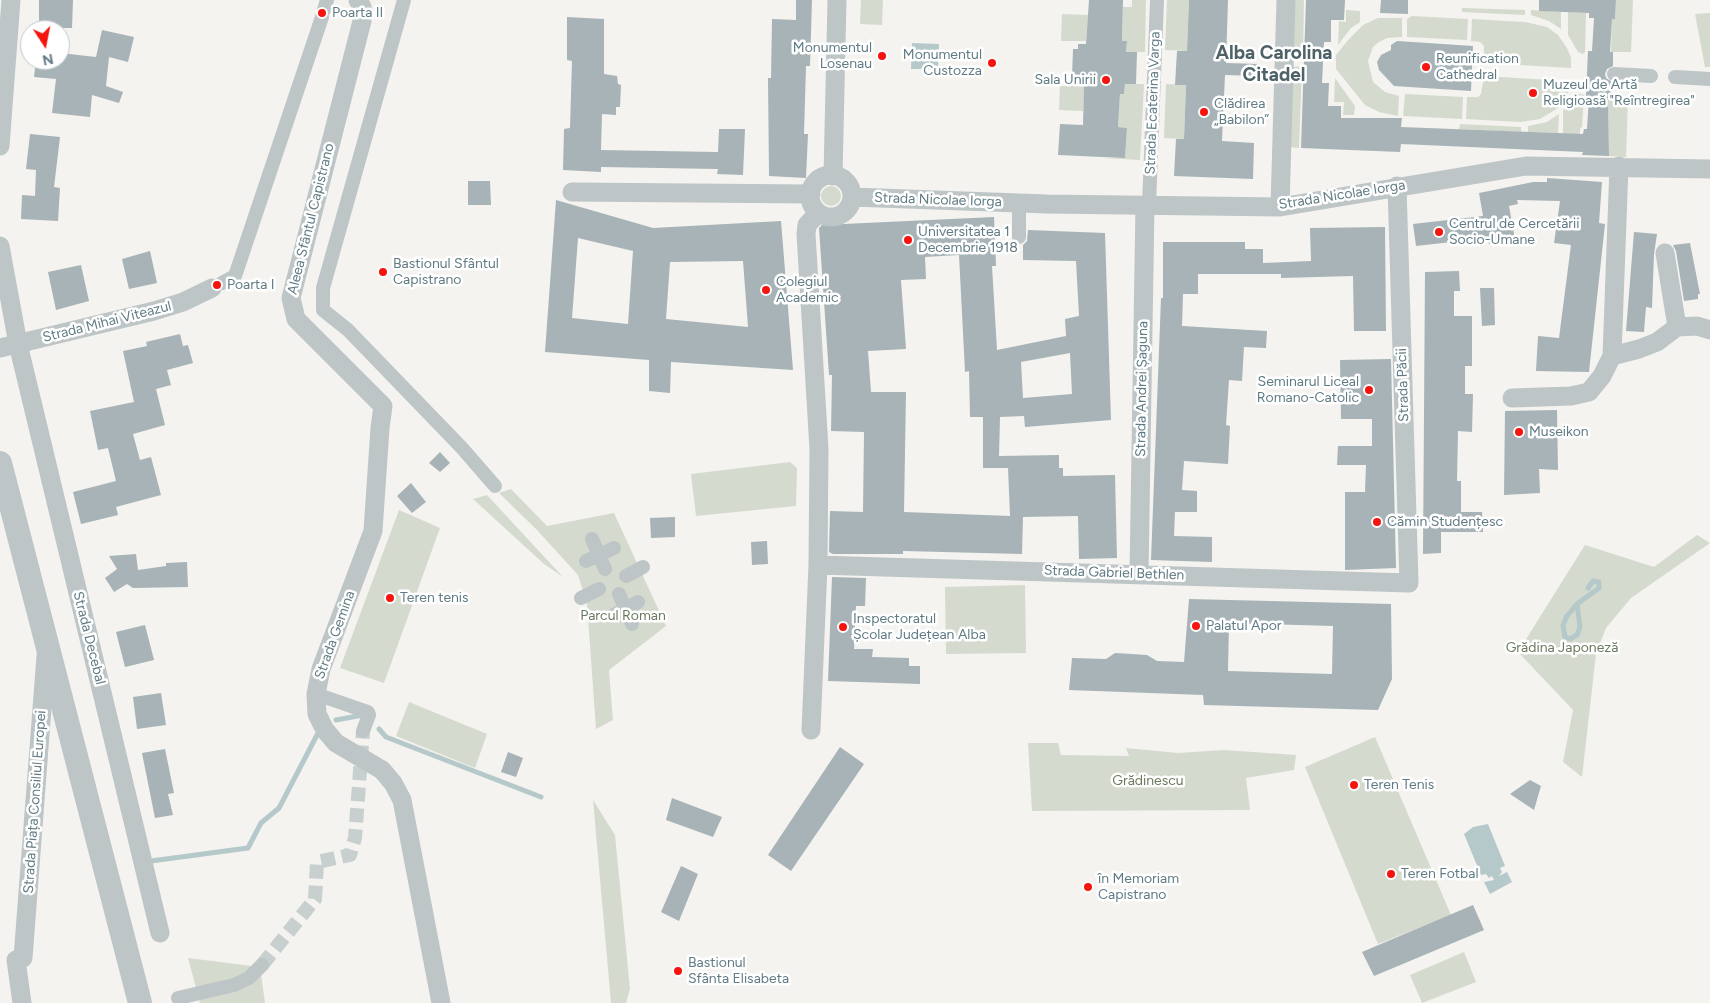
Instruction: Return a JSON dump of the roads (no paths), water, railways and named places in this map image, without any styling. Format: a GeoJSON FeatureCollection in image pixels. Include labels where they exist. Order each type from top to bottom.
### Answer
{"type":"FeatureCollection","features":[{"type":"Feature","properties":{"kind":"street","name":"Aleea Sfântul Capistrano"},"geometry":{"type":"LineString","coordinates":[[358,0],[362,7],[362,21],[291,298],[296,319],[383,406]]}},
{"type":"Feature","properties":{"kind":"street"},"geometry":{"type":"LineString","coordinates":[[404,0],[322,294],[323,310],[348,330],[462,448],[495,486]]}},
{"type":"Feature","properties":{"kind":"street"},"geometry":{"type":"LineString","coordinates":[[833,176],[837,0]]}},
{"type":"Feature","properties":{"kind":"street","name":"Strada Ecaterina Varga"},"geometry":{"type":"LineString","coordinates":[[1147,205],[1157,0]]}},
{"type":"Feature","properties":{"kind":"street"},"geometry":{"type":"LineString","coordinates":[[1280,207],[1286,0]]}},
{"type":"Feature","properties":{"kind":"street"},"geometry":{"type":"LineString","coordinates":[[0,146],[7,8]]}},
{"type":"Feature","properties":{"kind":"street"},"geometry":{"type":"LineString","coordinates":[[217,285],[235,276],[324,9]]}},
{"type":"Feature","properties":{"kind":"street"},"geometry":{"type":"LineString","coordinates":[[1614,74],[1651,76]]}},
{"type":"Feature","properties":{"kind":"street"},"geometry":{"type":"LineString","coordinates":[[1675,77],[1710,79]]}},
{"type":"Feature","properties":{"kind":"street","name":"Strada Nicolae Iorga"},"geometry":{"type":"LineString","coordinates":[[852,197],[1019,203],[1280,207],[1526,166],[1619,166],[1710,169]]}},
{"type":"Feature","properties":{"kind":"street"},"geometry":{"type":"LineString","coordinates":[[1512,398],[1571,396],[1589,392],[1602,376],[1612,356],[1619,166]]}},
{"type":"Feature","properties":{"kind":"street"},"geometry":{"type":"LineString","coordinates":[[833,176],[845,180],[852,197],[851,203],[843,213],[831,217],[818,213],[811,201],[810,194],[816,182],[821,178],[833,176]]}},
{"type":"Feature","properties":{"kind":"street","name":"Strada Păcii"},"geometry":{"type":"LineString","coordinates":[[1397,186],[1409,583]]}},
{"type":"Feature","properties":{"kind":"street"},"geometry":{"type":"LineString","coordinates":[[572,192],[810,194]]}},
{"type":"Feature","properties":{"kind":"street"},"geometry":{"type":"LineString","coordinates":[[1019,203],[1019,237]]}},
{"type":"Feature","properties":{"kind":"street","name":"Strada Andrei Șaguna"},"geometry":{"type":"LineString","coordinates":[[1139,574],[1147,205]]}},
{"type":"Feature","properties":{"kind":"street"},"geometry":{"type":"LineString","coordinates":[[811,730],[818,564],[819,449],[806,234],[808,225],[818,213]]}},
{"type":"Feature","properties":{"kind":"street","name":"Strada Decebal"},"geometry":{"type":"LineString","coordinates":[[0,246],[9,346],[160,933]]}},
{"type":"Feature","properties":{"kind":"street"},"geometry":{"type":"LineString","coordinates":[[1665,253],[1677,327]]}},
{"type":"Feature","properties":{"kind":"street","name":"Strada Mihai Viteazul"},"geometry":{"type":"LineString","coordinates":[[9,346],[154,311],[184,302],[217,285]]}},
{"type":"Feature","properties":{"kind":"street"},"geometry":{"type":"LineString","coordinates":[[1612,356],[1648,346],[1677,327],[1697,326],[1710,330]]}},
{"type":"Feature","properties":{"kind":"street","name":"Strada Gemina"},"geometry":{"type":"LineString","coordinates":[[383,406],[372,531],[321,670],[316,694],[317,714],[325,730],[336,743],[382,770],[393,783],[402,800],[441,1003]]}},
{"type":"Feature","properties":{"kind":"street"},"geometry":{"type":"LineString","coordinates":[[0,463],[140,1003]]}},
{"type":"Feature","properties":{"kind":"street"},"geometry":{"type":"LineString","coordinates":[[592,539],[605,569]]}},
{"type":"Feature","properties":{"kind":"street"},"geometry":{"type":"LineString","coordinates":[[586,561],[614,548]]}},
{"type":"Feature","properties":{"kind":"street","name":"Strada Gabriel Bethlen"},"geometry":{"type":"LineString","coordinates":[[818,564],[1409,583]]}},
{"type":"Feature","properties":{"kind":"street"},"geometry":{"type":"LineString","coordinates":[[626,576],[643,567]]}},
{"type":"Feature","properties":{"kind":"street"},"geometry":{"type":"LineString","coordinates":[[580,598],[599,589]]}},
{"type":"Feature","properties":{"kind":"street"},"geometry":{"type":"LineString","coordinates":[[619,594],[632,606],[632,624]]}},
{"type":"Feature","properties":{"kind":"street"},"geometry":{"type":"LineString","coordinates":[[612,616],[632,606]]}},
{"type":"Feature","properties":{"kind":"street","name":"Strada Piața Consiliul Europei"},"geometry":{"type":"LineString","coordinates":[[22,1003],[19,959],[47,645]]}},
{"type":"Feature","properties":{"kind":"street"},"geometry":{"type":"LineString","coordinates":[[316,694],[368,712],[369,715],[363,731]]}},
{"type":"Feature","properties":{"kind":"street"},"geometry":{"type":"LineString","coordinates":[[178,998],[234,985],[249,978],[262,965]]}},
{"type":"Feature","properties":{"kind":"waterway"},"geometry":{"type":"LineString","coordinates":[[1577,604],[1567,616],[1563,625],[1565,637],[1570,639],[1577,635],[1580,627],[1577,604],[1599,588],[1599,582],[1593,581],[1588,588]]}},
{"type":"Feature","properties":{"kind":"waterway"},"geometry":{"type":"LineString","coordinates":[[336,720],[363,715]]}},
{"type":"Feature","properties":{"kind":"waterway"},"geometry":{"type":"LineString","coordinates":[[379,729],[386,737],[541,797]]}},
{"type":"Feature","properties":{"kind":"waterway"},"geometry":{"type":"LineString","coordinates":[[151,861],[248,848],[261,823],[279,808],[317,735]]}},
{"type":"Feature","properties":{"kind":"tunnel"},"geometry":{"type":"LineString","coordinates":[[262,965],[315,899],[317,862],[350,855],[355,838],[363,731]]}},
{"type":"Feature","properties":{"kind":"place","name":"Poarta II"},"geometry":{"type":"Point","coordinates":[322,13]}},
{"type":"Feature","properties":{"kind":"place","name":"Monumentul Losenau"},"geometry":{"type":"Point","coordinates":[882,56]}},
{"type":"Feature","properties":{"kind":"place","name":"Monumentul Custozza"},"geometry":{"type":"Point","coordinates":[992,63]}},
{"type":"Feature","properties":{"kind":"place","name":"Reunification Cathedral"},"geometry":{"type":"Point","coordinates":[1426,67]}},
{"type":"Feature","properties":{"kind":"place","name":"Sala Unirii"},"geometry":{"type":"Point","coordinates":[1106,80]}},
{"type":"Feature","properties":{"kind":"place","name":"Muzeul de Artă Religioasă \"Reîntregirea\""},"geometry":{"type":"Point","coordinates":[1533,93]}},
{"type":"Feature","properties":{"kind":"place","name":"Clădirea „Babilon”"},"geometry":{"type":"Point","coordinates":[1204,112]}},
{"type":"Feature","properties":{"kind":"place","name":"Centrul de Cercetării Socio-Umane"},"geometry":{"type":"Point","coordinates":[1439,232]}},
{"type":"Feature","properties":{"kind":"place","name":"Universitatea 1 Decembrie 1918"},"geometry":{"type":"Point","coordinates":[908,240]}},
{"type":"Feature","properties":{"kind":"place","name":"Bastionul Sfântul Capistrano"},"geometry":{"type":"Point","coordinates":[383,272]}},
{"type":"Feature","properties":{"kind":"place","name":"Poarta I"},"geometry":{"type":"Point","coordinates":[217,285]}},
{"type":"Feature","properties":{"kind":"place","name":"Colegiul Academic"},"geometry":{"type":"Point","coordinates":[766,290]}},
{"type":"Feature","properties":{"kind":"place","name":"Seminarul Liceal Romano-Catolic"},"geometry":{"type":"Point","coordinates":[1369,390]}},
{"type":"Feature","properties":{"kind":"place","name":"Museikon"},"geometry":{"type":"Point","coordinates":[1519,432]}},
{"type":"Feature","properties":{"kind":"place","name":"Cămin Studențesc"},"geometry":{"type":"Point","coordinates":[1377,522]}},
{"type":"Feature","properties":{"kind":"place","name":"Teren tenis"},"geometry":{"type":"Point","coordinates":[390,598]}},
{"type":"Feature","properties":{"kind":"place","name":"Palatul Apor"},"geometry":{"type":"Point","coordinates":[1196,626]}},
{"type":"Feature","properties":{"kind":"place","name":"Inspectoratul Școlar Județean Alba"},"geometry":{"type":"Point","coordinates":[843,627]}},
{"type":"Feature","properties":{"kind":"place","name":"Teren Tenis"},"geometry":{"type":"Point","coordinates":[1354,785]}},
{"type":"Feature","properties":{"kind":"place","name":"Teren Fotbal"},"geometry":{"type":"Point","coordinates":[1391,874]}},
{"type":"Feature","properties":{"kind":"place","name":"în Memoriam Capistrano"},"geometry":{"type":"Point","coordinates":[1088,887]}},
{"type":"Feature","properties":{"kind":"place","name":"Bastionul Sfânta Elisabeta"},"geometry":{"type":"Point","coordinates":[678,971]}},
{"type":"Feature","properties":{"kind":"district","name":"Alba Carolina Citadel"},"geometry":{"type":"Point","coordinates":[1274,64]}},
{"type":"Feature","properties":{"kind":"park label","name":"Parcul Roman"},"geometry":{"type":"Point","coordinates":[623,616]}},
{"type":"Feature","properties":{"kind":"park label","name":"Grădina Japoneză"},"geometry":{"type":"Point","coordinates":[1562,648]}},
{"type":"Feature","properties":{"kind":"park label","name":"Grădinescu"},"geometry":{"type":"Point","coordinates":[1148,781]}}]}
